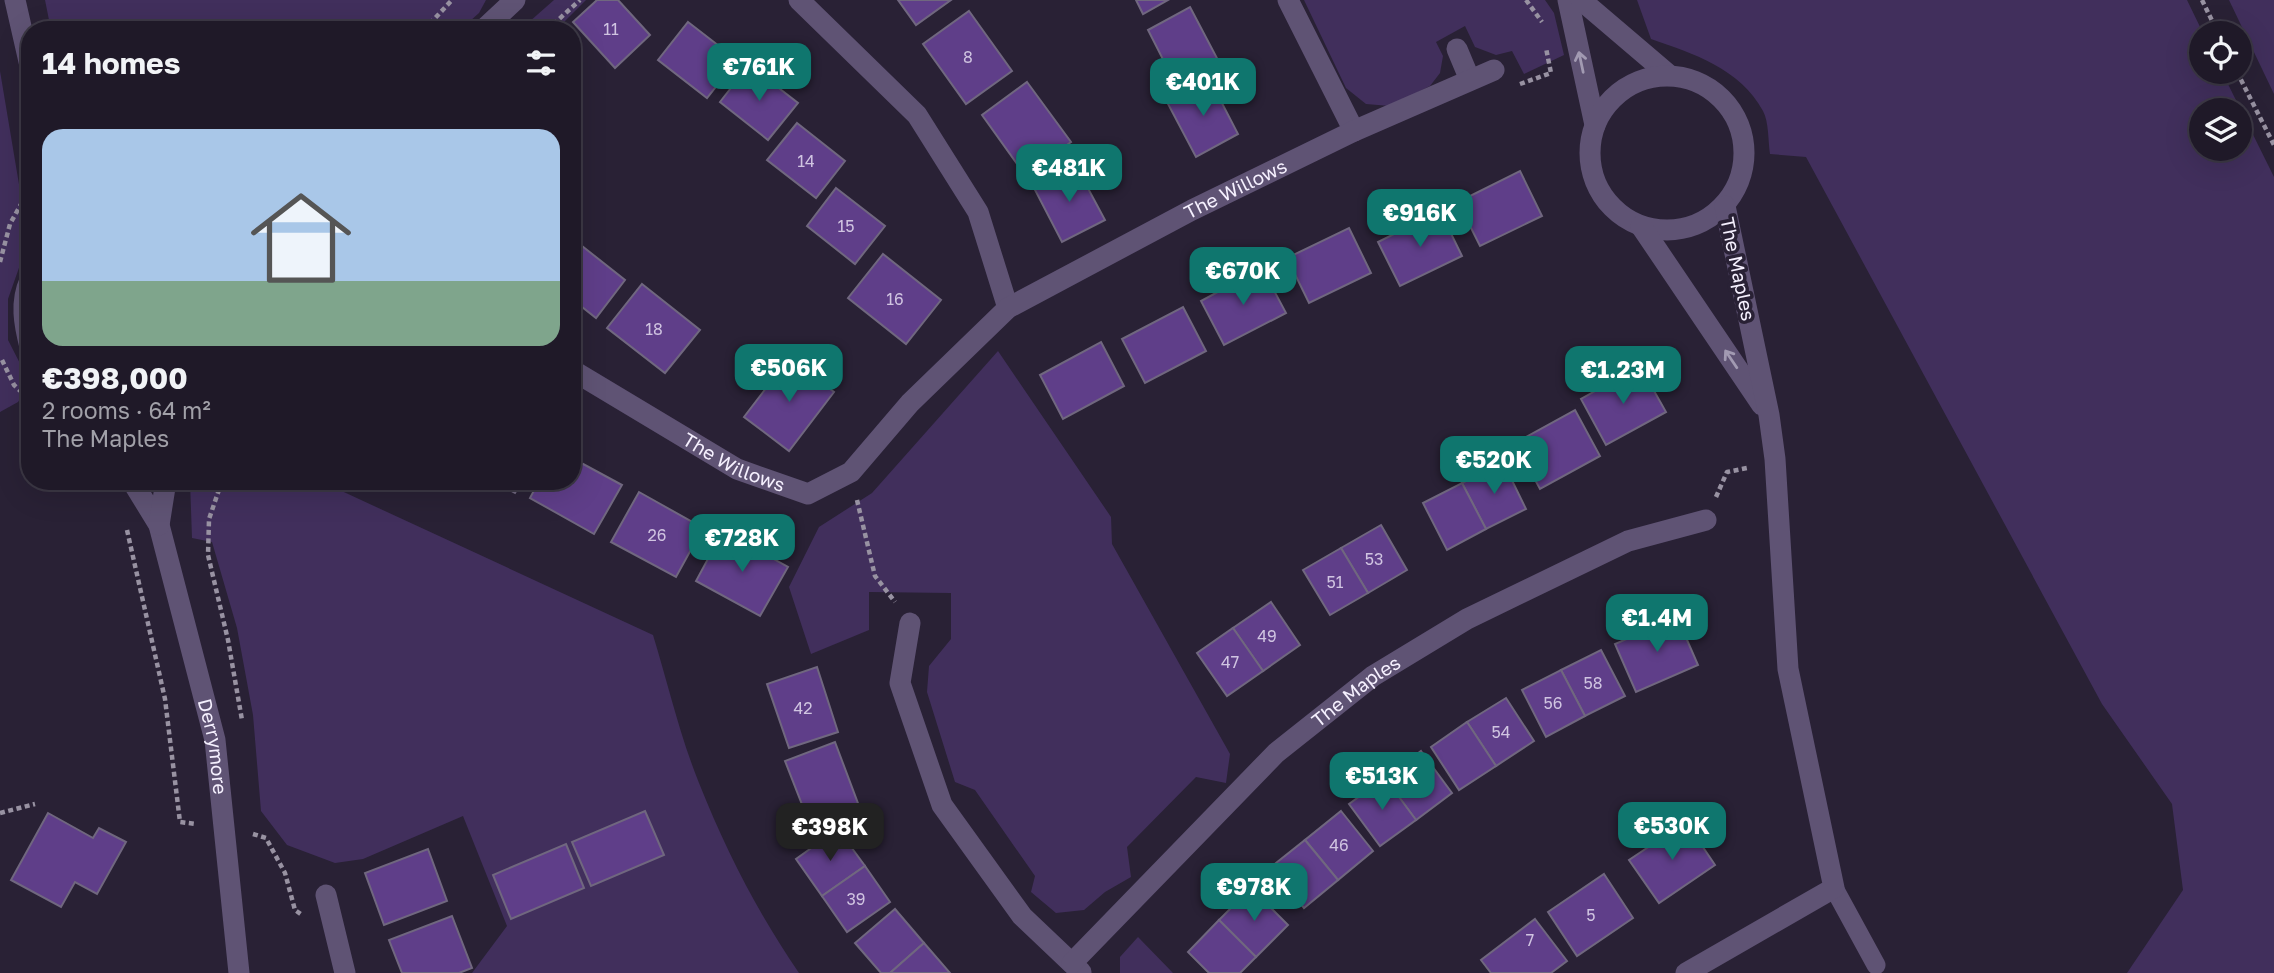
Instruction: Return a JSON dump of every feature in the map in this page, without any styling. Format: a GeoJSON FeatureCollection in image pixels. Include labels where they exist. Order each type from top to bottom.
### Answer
{"type":"FeatureCollection","features":[{"type":"Feature","properties":{"kind":"street"},"geometry":{"type":"LineString","coordinates":[[15,0],[21,26]]}},
{"type":"Feature","properties":{"kind":"street"},"geometry":{"type":"LineString","coordinates":[[493,21],[516,0]]}},
{"type":"Feature","properties":{"kind":"street"},"geometry":{"type":"LineString","coordinates":[[799,0],[917,115],[978,212],[1008,308]]}},
{"type":"Feature","properties":{"kind":"street"},"geometry":{"type":"LineString","coordinates":[[1288,0],[1354,131]]}},
{"type":"Feature","properties":{"kind":"street"},"geometry":{"type":"LineString","coordinates":[[1568,0],[1595,125]]}},
{"type":"Feature","properties":{"kind":"street"},"geometry":{"type":"LineString","coordinates":[[1581,0],[1669,75]]}},
{"type":"Feature","properties":{"kind":"street"},"geometry":{"type":"LineString","coordinates":[[1457,49],[1470,80]]}},
{"type":"Feature","properties":{"kind":"street","name":"The Willows"},"geometry":{"type":"LineString","coordinates":[[581,375],[737,469],[808,494],[851,472],[910,403],[1008,308],[1192,210],[1354,131],[1494,70]]}},
{"type":"Feature","properties":{"kind":"street"},"geometry":{"type":"LineString","coordinates":[[1669,75],[1694,79],[1716,92],[1733,111],[1743,134],[1745,159],[1739,184],[1724,206],[1707,220],[1686,228],[1664,231],[1642,226],[1620,214],[1603,196],[1591,161],[1590,149],[1595,125],[1607,104],[1624,88],[1645,78],[1669,75]]}},
{"type":"Feature","properties":{"kind":"street","name":"The Maples"},"geometry":{"type":"LineString","coordinates":[[1724,206],[1769,415],[1775,463],[1788,669],[1834,888]]}},
{"type":"Feature","properties":{"kind":"street","name":"The Maples"},"geometry":{"type":"LineString","coordinates":[[1642,226],[1769,415]]}},
{"type":"Feature","properties":{"kind":"street","name":"Derrymore"},"geometry":{"type":"LineString","coordinates":[[138,490],[159,525],[215,740],[239,973]]}},
{"type":"Feature","properties":{"kind":"street","name":"Derrymore"},"geometry":{"type":"LineString","coordinates":[[159,525],[165,490]]}},
{"type":"Feature","properties":{"kind":"street","name":"The Maples"},"geometry":{"type":"LineString","coordinates":[[910,623],[900,682],[942,805],[1023,916],[1077,968],[1276,753],[1373,676],[1467,619],[1628,541],[1706,520]]}},
{"type":"Feature","properties":{"kind":"street"},"geometry":{"type":"LineString","coordinates":[[1686,973],[1834,888]]}},
{"type":"Feature","properties":{"kind":"street"},"geometry":{"type":"LineString","coordinates":[[326,895],[345,973]]}},
{"type":"Feature","properties":{"kind":"lane"},"geometry":{"type":"LineString","coordinates":[[1834,888],[1876,965]]}},
{"type":"Feature","properties":{"kind":"path"},"geometry":{"type":"LineString","coordinates":[[432,21],[452,0]]}},
{"type":"Feature","properties":{"kind":"path"},"geometry":{"type":"LineString","coordinates":[[557,21],[580,0]]}},
{"type":"Feature","properties":{"kind":"path"},"geometry":{"type":"LineString","coordinates":[[1526,0],[1542,22],[1544,35]]}},
{"type":"Feature","properties":{"kind":"path"},"geometry":{"type":"LineString","coordinates":[[2202,0],[2212,21]]}},
{"type":"Feature","properties":{"kind":"path"},"geometry":{"type":"LineString","coordinates":[[1494,70],[1515,86],[1550,73],[1546,47]]}},
{"type":"Feature","properties":{"kind":"path"},"geometry":{"type":"LineString","coordinates":[[2244,84],[2274,145]]}},
{"type":"Feature","properties":{"kind":"path"},"geometry":{"type":"LineString","coordinates":[[0,262],[10,224],[21,204]]}},
{"type":"Feature","properties":{"kind":"path"},"geometry":{"type":"LineString","coordinates":[[0,356],[13,385],[21,392]]}},
{"type":"Feature","properties":{"kind":"path"},"geometry":{"type":"LineString","coordinates":[[1706,520],[1727,472],[1775,463]]}},
{"type":"Feature","properties":{"kind":"path"},"geometry":{"type":"LineString","coordinates":[[851,472],[875,576],[910,623]]}},
{"type":"Feature","properties":{"kind":"path"},"geometry":{"type":"LineString","coordinates":[[219,490],[209,519],[208,555],[228,640],[244,732]]}},
{"type":"Feature","properties":{"kind":"path"},"geometry":{"type":"LineString","coordinates":[[0,813],[35,804]]}},
{"type":"Feature","properties":{"kind":"shaded area"},"geometry":{"type":"Polygon","coordinates":[[[45,0],[486,0],[479,13],[470,21],[49,21],[45,0]]]}},
{"type":"Feature","properties":{"kind":"shaded area"},"geometry":{"type":"Polygon","coordinates":[[[554,0],[586,0],[565,21],[530,21],[554,0]]]}},
{"type":"Feature","properties":{"kind":"shaded area"},"geometry":{"type":"Polygon","coordinates":[[[1304,0],[1545,0],[1554,13],[1564,55],[1524,74],[1512,51],[1496,55],[1475,47],[1465,26],[1436,42],[1443,56],[1440,73],[1430,86],[1390,106],[1366,104],[1346,88],[1304,0]]]}},
{"type":"Feature","properties":{"kind":"shaded area"},"geometry":{"type":"Polygon","coordinates":[[[1637,0],[2187,0],[2197,21],[2189,21],[2189,84],[2228,84],[2235,98],[2189,98],[2189,161],[2252,161],[2252,133],[2274,177],[2274,973],[2127,973],[2183,890],[2172,804],[2102,704],[1806,157],[1770,154],[1765,115],[1754,96],[1729,73],[1683,50],[1651,39],[1637,0]]]}},
{"type":"Feature","properties":{"kind":"shaded area"},"geometry":{"type":"Polygon","coordinates":[[[2229,0],[2274,0],[2274,94],[2252,48],[2252,21],[2239,21],[2229,0]]]}},
{"type":"Feature","properties":{"kind":"shaded area"},"geometry":{"type":"Polygon","coordinates":[[[0,71],[21,196],[21,260],[8,299],[8,340],[21,365],[21,397],[18,402],[0,412],[0,71]]]}},
{"type":"Feature","properties":{"kind":"shaded area"},"geometry":{"type":"Polygon","coordinates":[[[998,351],[1111,517],[1112,544],[1230,754],[1226,783],[1196,777],[1127,847],[1131,877],[1105,892],[1084,910],[1056,913],[1031,892],[1035,876],[975,790],[955,782],[927,692],[929,666],[951,639],[951,593],[869,592],[869,630],[811,654],[789,587],[819,527],[872,493],[998,351]]]}},
{"type":"Feature","properties":{"kind":"shaded area"},"geometry":{"type":"Polygon","coordinates":[[[190,490],[339,490],[653,635],[686,747],[709,808],[756,904],[799,973],[472,973],[507,926],[463,816],[363,859],[335,863],[287,845],[261,811],[253,715],[237,628],[212,542],[192,538],[190,490]]]}},
{"type":"Feature","properties":{"kind":"shaded area"},"geometry":{"type":"Polygon","coordinates":[[[1138,937],[1173,973],[1120,973],[1120,957],[1138,937]]]}},
{"type":"Feature","properties":{"kind":"building"},"geometry":{"type":"Polygon","coordinates":[[[597,0],[618,0],[650,35],[615,68],[581,31],[581,21],[574,21],[597,0]]]}},
{"type":"Feature","properties":{"kind":"building"},"geometry":{"type":"Polygon","coordinates":[[[898,0],[951,0],[916,25],[898,0]]]}},
{"type":"Feature","properties":{"kind":"building"},"geometry":{"type":"Polygon","coordinates":[[[1136,0],[1168,0],[1143,14],[1136,0]]]}},
{"type":"Feature","properties":{"kind":"building"},"geometry":{"type":"Polygon","coordinates":[[[1190,7],[1219,62],[1176,85],[1148,30],[1190,7]]]}},
{"type":"Feature","properties":{"kind":"building"},"geometry":{"type":"Polygon","coordinates":[[[969,11],[1012,71],[966,104],[923,44],[969,11]]]}},
{"type":"Feature","properties":{"kind":"building"},"geometry":{"type":"Polygon","coordinates":[[[688,22],[737,60],[707,98],[658,60],[688,22]]]}},
{"type":"Feature","properties":{"kind":"building"},"geometry":{"type":"Polygon","coordinates":[[[749,65],[798,103],[768,140],[720,102],[749,65]]]}},
{"type":"Feature","properties":{"kind":"building"},"geometry":{"type":"Polygon","coordinates":[[[1210,80],[1238,134],[1196,157],[1167,102],[1210,80]]]}},
{"type":"Feature","properties":{"kind":"building"},"geometry":{"type":"Polygon","coordinates":[[[1027,82],[1071,142],[1025,175],[982,115],[1027,82]]]}},
{"type":"Feature","properties":{"kind":"building"},"geometry":{"type":"Polygon","coordinates":[[[797,123],[845,161],[816,198],[767,160],[797,123]]]}},
{"type":"Feature","properties":{"kind":"building"},"geometry":{"type":"Polygon","coordinates":[[[1076,166],[1105,220],[1062,242],[1034,188],[1076,166]]]}},
{"type":"Feature","properties":{"kind":"building"},"geometry":{"type":"Polygon","coordinates":[[[1520,171],[1542,216],[1480,246],[1458,202],[1520,171]]]}},
{"type":"Feature","properties":{"kind":"building"},"geometry":{"type":"Polygon","coordinates":[[[836,188],[885,226],[855,264],[807,226],[836,188]]]}},
{"type":"Feature","properties":{"kind":"building"},"geometry":{"type":"Polygon","coordinates":[[[1440,211],[1462,256],[1400,286],[1378,242],[1440,211]]]}},
{"type":"Feature","properties":{"kind":"building"},"geometry":{"type":"Polygon","coordinates":[[[1349,228],[1371,273],[1309,303],[1287,258],[1349,228]]]}},
{"type":"Feature","properties":{"kind":"building"},"geometry":{"type":"Polygon","coordinates":[[[581,245],[625,280],[596,318],[581,306],[581,245]]]}},
{"type":"Feature","properties":{"kind":"building"},"geometry":{"type":"Polygon","coordinates":[[[883,254],[941,300],[906,344],[848,298],[883,254]]]}},
{"type":"Feature","properties":{"kind":"building"},"geometry":{"type":"Polygon","coordinates":[[[1262,268],[1286,313],[1224,345],[1201,301],[1262,268]]]}},
{"type":"Feature","properties":{"kind":"building"},"geometry":{"type":"Polygon","coordinates":[[[642,284],[700,330],[665,373],[607,328],[642,284]]]}},
{"type":"Feature","properties":{"kind":"building"},"geometry":{"type":"Polygon","coordinates":[[[1183,307],[1206,351],[1145,383],[1122,339],[1183,307]]]}},
{"type":"Feature","properties":{"kind":"building"},"geometry":{"type":"Polygon","coordinates":[[[1101,342],[1124,386],[1063,419],[1040,375],[1101,342]]]}},
{"type":"Feature","properties":{"kind":"building"},"geometry":{"type":"Polygon","coordinates":[[[789,358],[834,392],[789,451],[744,417],[789,358]]]}},
{"type":"Feature","properties":{"kind":"building"},"geometry":{"type":"Polygon","coordinates":[[[1640,366],[1666,412],[1606,445],[1581,399],[1640,366]]]}},
{"type":"Feature","properties":{"kind":"building"},"geometry":{"type":"Polygon","coordinates":[[[1575,410],[1600,456],[1540,489],[1515,443],[1575,410]]]}},
{"type":"Feature","properties":{"kind":"building"},"geometry":{"type":"Polygon","coordinates":[[[1503,462],[1526,509],[1486,529],[1462,483],[1503,462]]]}},
{"type":"Feature","properties":{"kind":"building"},"geometry":{"type":"Polygon","coordinates":[[[581,463],[622,485],[594,534],[530,498],[534,490],[581,490],[581,463]]]}},
{"type":"Feature","properties":{"kind":"building"},"geometry":{"type":"Polygon","coordinates":[[[1462,483],[1486,529],[1447,550],[1423,503],[1462,483]]]}},
{"type":"Feature","properties":{"kind":"building"},"geometry":{"type":"Polygon","coordinates":[[[639,492],[703,528],[676,577],[611,542],[639,492]]]}},
{"type":"Feature","properties":{"kind":"building"},"geometry":{"type":"Polygon","coordinates":[[[1381,525],[1407,570],[1368,593],[1341,548],[1381,525]]]}},
{"type":"Feature","properties":{"kind":"building"},"geometry":{"type":"Polygon","coordinates":[[[723,531],[788,567],[760,616],[696,581],[723,531]]]}},
{"type":"Feature","properties":{"kind":"building"},"geometry":{"type":"Polygon","coordinates":[[[1341,548],[1368,593],[1330,615],[1303,570],[1341,548]]]}},
{"type":"Feature","properties":{"kind":"building"},"geometry":{"type":"Polygon","coordinates":[[[1271,602],[1300,645],[1263,671],[1233,628],[1271,602]]]}},
{"type":"Feature","properties":{"kind":"building"},"geometry":{"type":"Polygon","coordinates":[[[1677,617],[1698,665],[1636,692],[1615,644],[1677,617]]]}},
{"type":"Feature","properties":{"kind":"building"},"geometry":{"type":"Polygon","coordinates":[[[1233,628],[1263,671],[1227,696],[1197,653],[1233,628]]]}},
{"type":"Feature","properties":{"kind":"building"},"geometry":{"type":"Polygon","coordinates":[[[1601,650],[1625,696],[1585,716],[1561,670],[1601,650]]]}},
{"type":"Feature","properties":{"kind":"building"},"geometry":{"type":"Polygon","coordinates":[[[817,667],[838,732],[789,748],[767,684],[817,667]]]}},
{"type":"Feature","properties":{"kind":"building"},"geometry":{"type":"Polygon","coordinates":[[[1561,670],[1585,716],[1546,737],[1522,690],[1561,670]]]}},
{"type":"Feature","properties":{"kind":"building"},"geometry":{"type":"Polygon","coordinates":[[[1506,698],[1534,741],[1496,766],[1467,722],[1506,698]]]}},
{"type":"Feature","properties":{"kind":"building"},"geometry":{"type":"Polygon","coordinates":[[[1467,722],[1496,766],[1459,790],[1431,747],[1467,722]]]}},
{"type":"Feature","properties":{"kind":"building"},"geometry":{"type":"Polygon","coordinates":[[[835,742],[859,806],[810,825],[785,761],[835,742]]]}},
{"type":"Feature","properties":{"kind":"building"},"geometry":{"type":"Polygon","coordinates":[[[1421,751],[1452,793],[1416,820],[1385,778],[1421,751]]]}},
{"type":"Feature","properties":{"kind":"building"},"geometry":{"type":"Polygon","coordinates":[[[1385,778],[1416,820],[1380,846],[1349,804],[1385,778]]]}},
{"type":"Feature","properties":{"kind":"building"},"geometry":{"type":"Polygon","coordinates":[[[645,811],[664,855],[591,886],[572,842],[645,811]]]}},
{"type":"Feature","properties":{"kind":"building"},"geometry":{"type":"Polygon","coordinates":[[[1341,811],[1373,851],[1338,880],[1305,840],[1341,811]]]}},
{"type":"Feature","properties":{"kind":"building"},"geometry":{"type":"Polygon","coordinates":[[[48,813],[93,838],[99,828],[126,842],[97,894],[75,882],[61,907],[11,880],[48,813]]]}},
{"type":"Feature","properties":{"kind":"building"},"geometry":{"type":"Polygon","coordinates":[[[1686,822],[1715,865],[1659,903],[1629,860],[1686,822]]]}},
{"type":"Feature","properties":{"kind":"building"},"geometry":{"type":"Polygon","coordinates":[[[838,829],[865,866],[822,896],[796,859],[838,829]]]}},
{"type":"Feature","properties":{"kind":"building"},"geometry":{"type":"Polygon","coordinates":[[[1305,840],[1338,880],[1304,908],[1271,867],[1305,840]]]}},
{"type":"Feature","properties":{"kind":"building"},"geometry":{"type":"Polygon","coordinates":[[[566,844],[584,888],[511,919],[493,875],[566,844]]]}},
{"type":"Feature","properties":{"kind":"building"},"geometry":{"type":"Polygon","coordinates":[[[428,849],[447,901],[384,925],[365,873],[428,849]]]}},
{"type":"Feature","properties":{"kind":"building"},"geometry":{"type":"Polygon","coordinates":[[[865,866],[890,902],[847,932],[822,896],[865,866]]]}},
{"type":"Feature","properties":{"kind":"building"},"geometry":{"type":"Polygon","coordinates":[[[1604,874],[1633,918],[1577,956],[1548,912],[1604,874]]]}},
{"type":"Feature","properties":{"kind":"building"},"geometry":{"type":"Polygon","coordinates":[[[1251,888],[1288,925],[1256,957],[1219,920],[1251,888]]]}},
{"type":"Feature","properties":{"kind":"building"},"geometry":{"type":"Polygon","coordinates":[[[895,909],[924,943],[890,973],[881,973],[855,943],[895,909]]]}},
{"type":"Feature","properties":{"kind":"building"},"geometry":{"type":"Polygon","coordinates":[[[452,916],[472,968],[459,973],[402,973],[389,940],[452,916]]]}},
{"type":"Feature","properties":{"kind":"building"},"geometry":{"type":"Polygon","coordinates":[[[1535,919],[1567,961],[1551,973],[1491,973],[1481,960],[1535,919]]]}},
{"type":"Feature","properties":{"kind":"building"},"geometry":{"type":"Polygon","coordinates":[[[1219,920],[1256,957],[1240,973],[1209,973],[1188,952],[1219,920]]]}},
{"type":"Feature","properties":{"kind":"building"},"geometry":{"type":"Polygon","coordinates":[[[924,943],[950,973],[890,973],[924,943]]]}}]}
